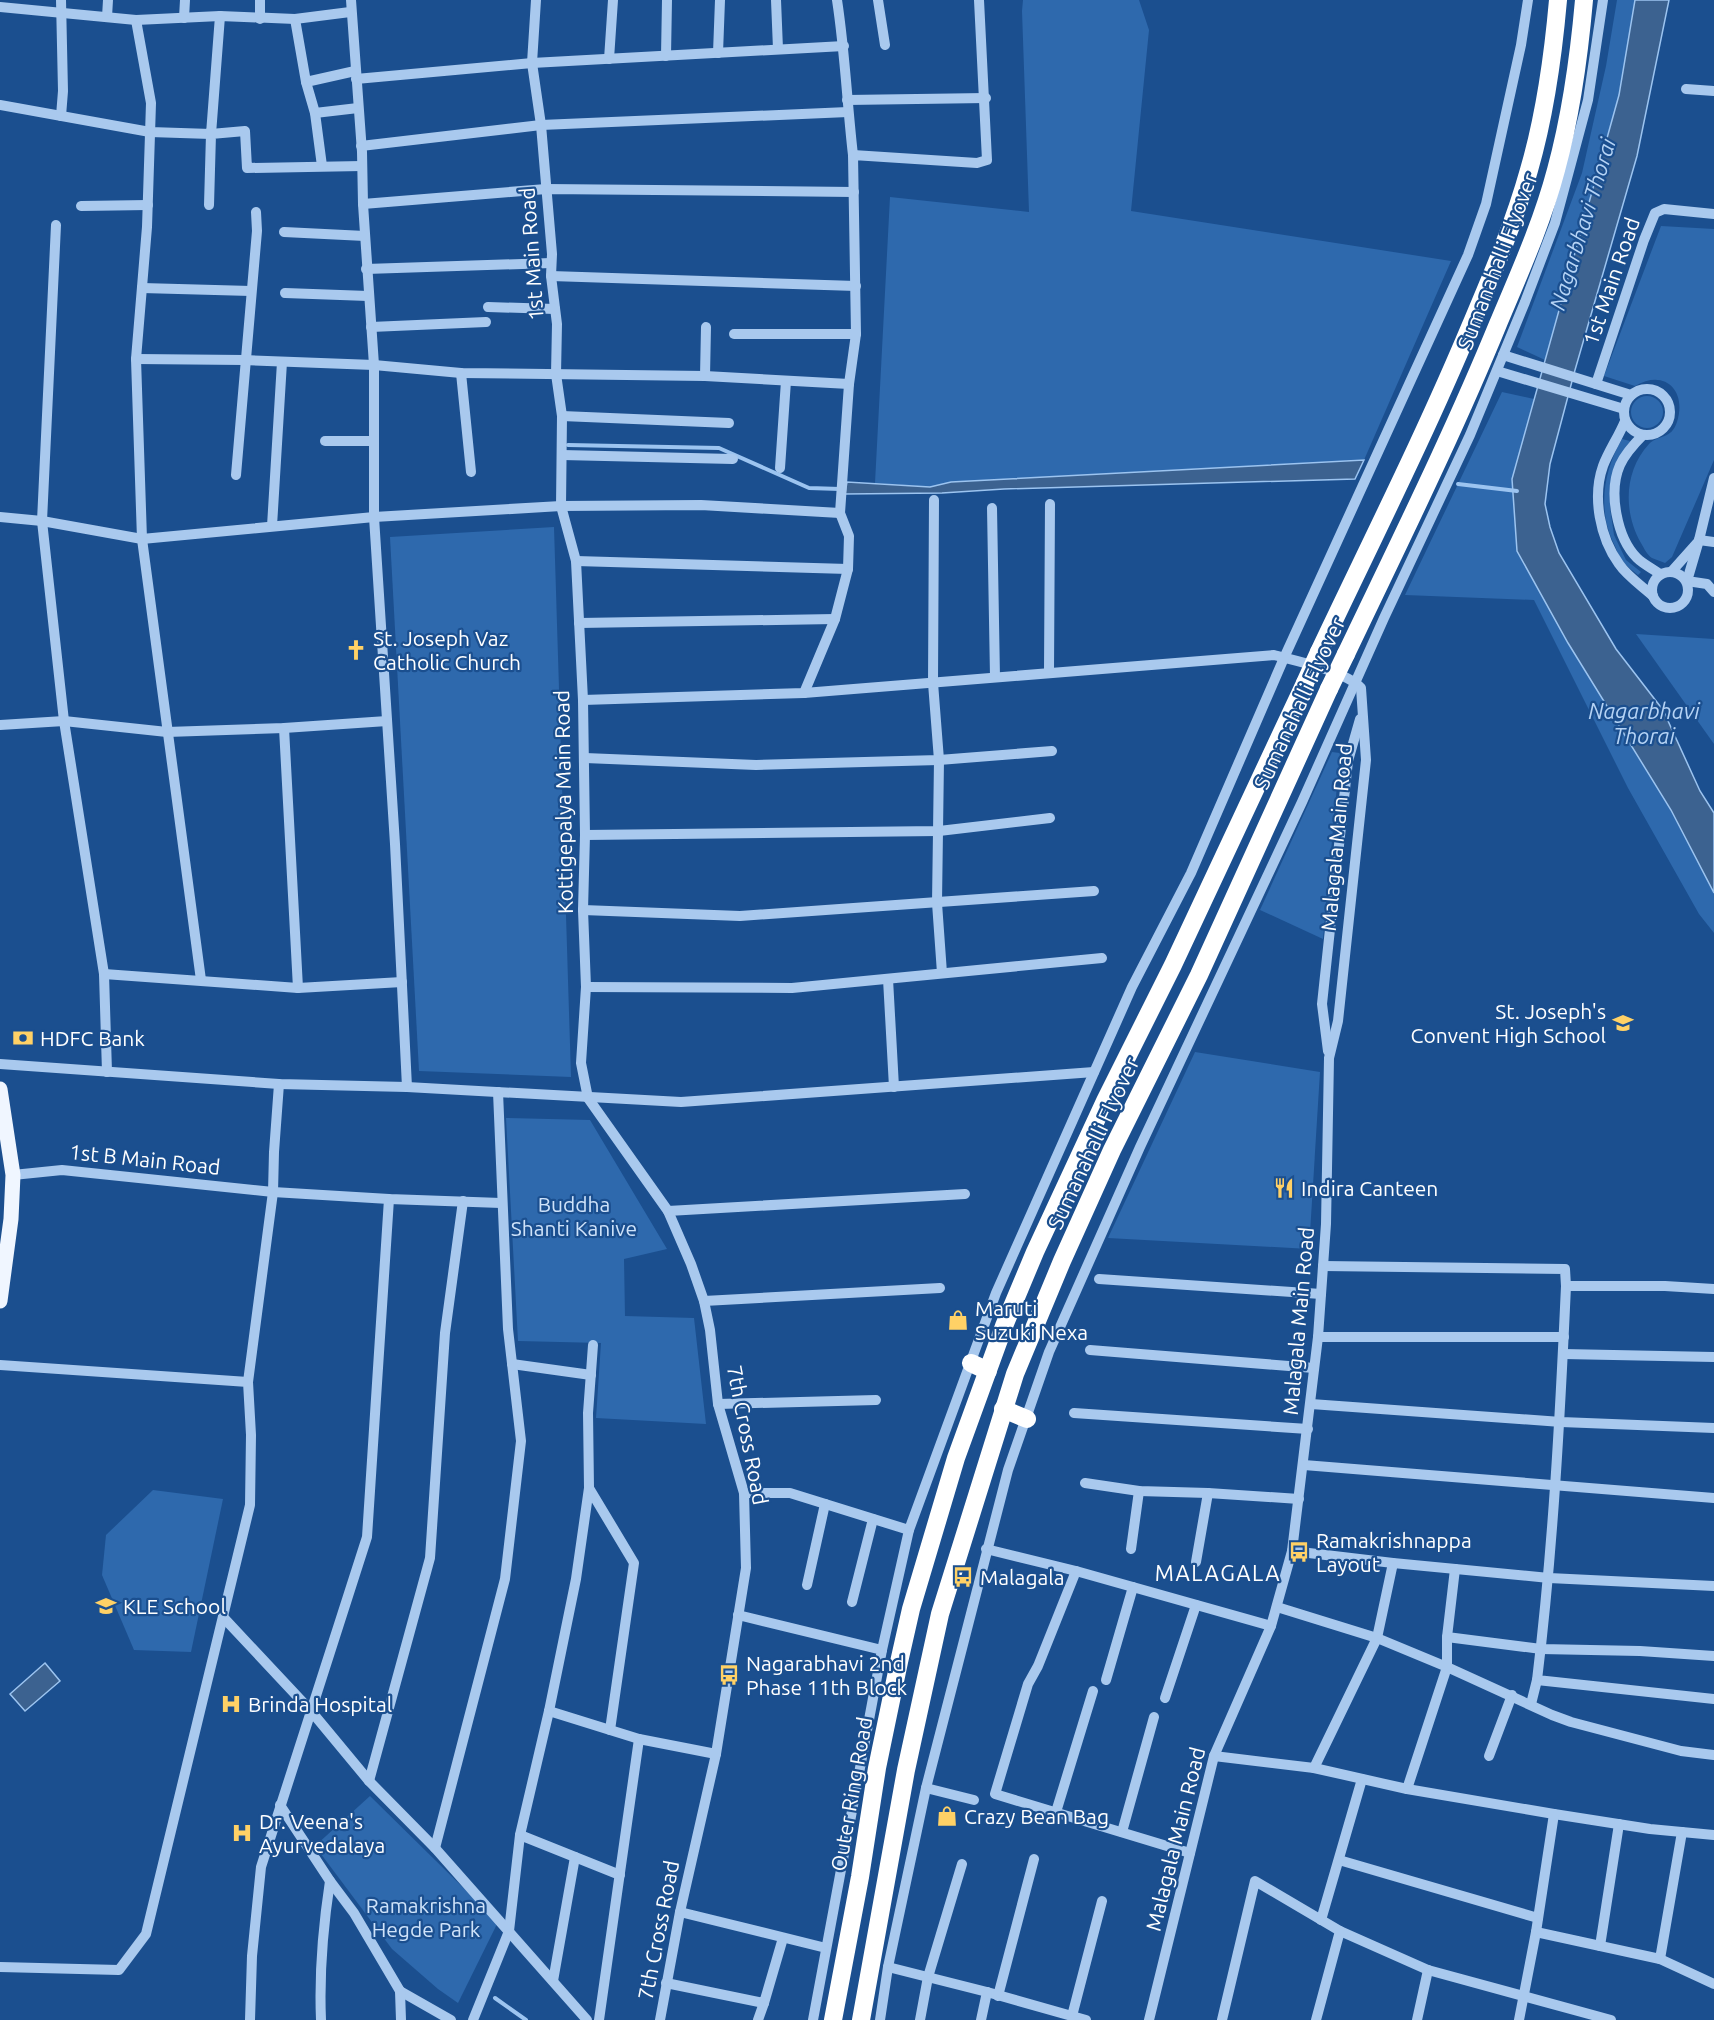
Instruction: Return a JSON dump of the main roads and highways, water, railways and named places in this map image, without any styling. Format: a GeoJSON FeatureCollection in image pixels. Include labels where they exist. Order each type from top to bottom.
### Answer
{"type":"FeatureCollection","features":[{"type":"Feature","properties":{"kind":"highway","name":"Sumanahalli Flyover"},"geometry":{"type":"LineString","coordinates":[[988,1371],[1035,1252],[1105,1101],[1173,965],[1446,384],[1513,222],[1529,168],[1543,109],[1558,0]]}},
{"type":"Feature","properties":{"kind":"highway","name":"Sumanahalli Flyover"},"geometry":{"type":"LineString","coordinates":[[1003,1409],[1015,1374],[1062,1261],[1108,1160],[1199,975],[1329,689],[1469,393],[1536,227],[1556,171],[1581,40],[1584,0]]}},
{"type":"Feature","properties":{"kind":"highway"},"geometry":{"type":"LineString","coordinates":[[971,1363],[988,1371]]}},
{"type":"Feature","properties":{"kind":"highway","name":"Outer Ring Road"},"geometry":{"type":"LineString","coordinates":[[833,2020],[860,1877],[877,1768],[901,1651],[940,1508],[988,1371]]}},
{"type":"Feature","properties":{"kind":"highway"},"geometry":{"type":"LineString","coordinates":[[861,2020],[906,1770],[940,1614],[1003,1409],[1027,1419]]}},
{"type":"Feature","properties":{"kind":"main road"},"geometry":{"type":"LineString","coordinates":[[0,1089],[13,1175],[12,1219],[0,1301]]}},
{"type":"Feature","properties":{"kind":"water","name":"Nagarbhavi Thorai"},"geometry":{"type":"Polygon","coordinates":[[[1635,0],[1669,0],[1637,156],[1550,464],[1545,504],[1559,553],[1616,649],[1663,710],[1700,791],[1714,813],[1714,893],[1671,810],[1568,643],[1517,551],[1512,479],[1619,95],[1635,0]]]}},
{"type":"Feature","properties":{"kind":"water"},"geometry":{"type":"Polygon","coordinates":[[[1364,460],[1355,479],[1004,489],[942,493],[845,494],[847,482],[930,487],[951,482],[1364,460]]]}},
{"type":"Feature","properties":{"kind":"water"},"geometry":{"type":"Polygon","coordinates":[[[45,1663],[60,1681],[25,1711],[10,1694],[45,1663]]]}},
{"type":"Feature","properties":{"kind":"waterway"},"geometry":{"type":"LineString","coordinates":[[568,445],[719,448],[809,488],[840,489]]}},
{"type":"Feature","properties":{"kind":"waterway"},"geometry":{"type":"LineString","coordinates":[[1458,484],[1517,491]]}},
{"type":"Feature","properties":{"kind":"waterway"},"geometry":{"type":"LineString","coordinates":[[495,1998],[526,2020]]}},
{"type":"Feature","properties":{"kind":"place","name":"St. Joseph Vaz Catholic Church"},"geometry":{"type":"Point","coordinates":[356,650]}},
{"type":"Feature","properties":{"kind":"place","name":"St. Joseph's Convent High School"},"geometry":{"type":"Point","coordinates":[1623,1023]}},
{"type":"Feature","properties":{"kind":"place","name":"HDFC Bank"},"geometry":{"type":"Point","coordinates":[23,1038]}},
{"type":"Feature","properties":{"kind":"place","name":"Indira Canteen"},"geometry":{"type":"Point","coordinates":[1284,1188]}},
{"type":"Feature","properties":{"kind":"place","name":"Maruti Suzuki Nexa"},"geometry":{"type":"Point","coordinates":[958,1320]}},
{"type":"Feature","properties":{"kind":"place","name":"Ramakrishnappa Layout"},"geometry":{"type":"Point","coordinates":[1299,1552]}},
{"type":"Feature","properties":{"kind":"place","name":"Malagala"},"geometry":{"type":"Point","coordinates":[963,1577]}},
{"type":"Feature","properties":{"kind":"place","name":"KLE School"},"geometry":{"type":"Point","coordinates":[106,1606]}},
{"type":"Feature","properties":{"kind":"place","name":"Nagarabhavi 2nd Phase 11th Block"},"geometry":{"type":"Point","coordinates":[729,1675]}},
{"type":"Feature","properties":{"kind":"place","name":"Brinda Hospital"},"geometry":{"type":"Point","coordinates":[231,1704]}},
{"type":"Feature","properties":{"kind":"place","name":"Crazy Bean Bag"},"geometry":{"type":"Point","coordinates":[947,1816]}},
{"type":"Feature","properties":{"kind":"place","name":"Dr. Veena's Ayurvedalaya"},"geometry":{"type":"Point","coordinates":[242,1833]}},
{"type":"Feature","properties":{"kind":"district","name":"MALAGALA"},"geometry":{"type":"Point","coordinates":[1218,1572]}},
{"type":"Feature","properties":{"kind":"park label","name":"Buddha Shanti Kanive"},"geometry":{"type":"Point","coordinates":[574,1216]}},
{"type":"Feature","properties":{"kind":"park label","name":"Ramakrishna Hegde Park"},"geometry":{"type":"Point","coordinates":[426,1917]}}]}
